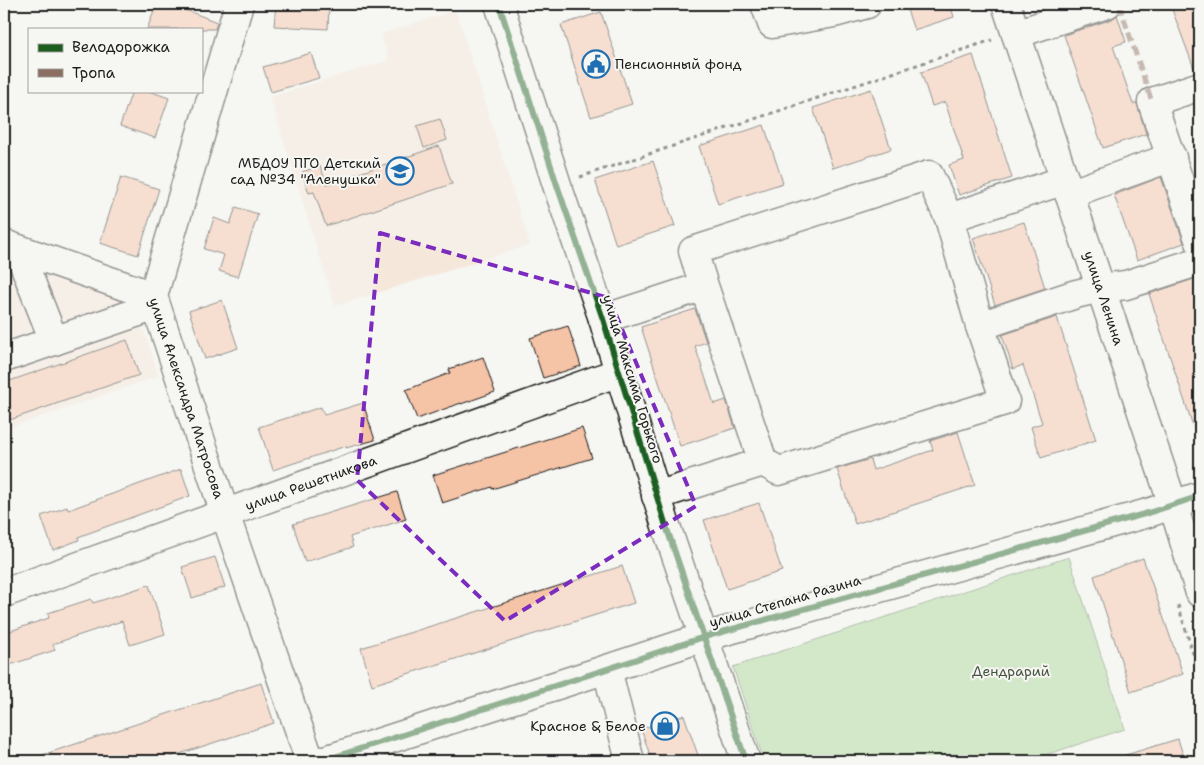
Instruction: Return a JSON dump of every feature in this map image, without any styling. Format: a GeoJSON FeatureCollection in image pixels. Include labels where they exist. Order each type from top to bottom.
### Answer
{"type":"FeatureCollection","features":[{"type":"Feature","properties":{"kind":"street","name":"улица Александра Матросова"},"geometry":{"type":"LineString","coordinates":[[238,4],[154,301],[310,761]]}},
{"type":"Feature","properties":{"kind":"street","name":"улица Максима Горького"},"geometry":{"type":"LineString","coordinates":[[499,4],[603,320],[656,496],[746,761]]}},
{"type":"Feature","properties":{"kind":"street"},"geometry":{"type":"LineString","coordinates":[[766,4],[772,24],[834,14],[867,4]]}},
{"type":"Feature","properties":{"kind":"street","name":"улица Ленина"},"geometry":{"type":"LineString","coordinates":[[1006,4],[1004,37],[1067,187],[1173,505],[1200,593]]}},
{"type":"Feature","properties":{"kind":"street"},"geometry":{"type":"LineString","coordinates":[[1004,37],[1107,4]]}},
{"type":"Feature","properties":{"kind":"street"},"geometry":{"type":"LineString","coordinates":[[1200,86],[1152,102],[1200,242]]}},
{"type":"Feature","properties":{"kind":"street"},"geometry":{"type":"LineString","coordinates":[[949,218],[1172,157]]}},
{"type":"Feature","properties":{"kind":"street"},"geometry":{"type":"LineString","coordinates":[[929,175],[949,218],[980,326],[1005,401],[779,471],[763,462],[704,286],[693,251],[929,175]]}},
{"type":"Feature","properties":{"kind":"street"},"geometry":{"type":"LineString","coordinates":[[11,246],[154,301]]}},
{"type":"Feature","properties":{"kind":"street"},"geometry":{"type":"LineString","coordinates":[[11,246],[54,341]]}},
{"type":"Feature","properties":{"kind":"street"},"geometry":{"type":"LineString","coordinates":[[980,326],[1076,294],[1100,288],[1126,285],[1200,261]]}},
{"type":"Feature","properties":{"kind":"street"},"geometry":{"type":"LineString","coordinates":[[603,320],[704,286]]}},
{"type":"Feature","properties":{"kind":"street"},"geometry":{"type":"LineString","coordinates":[[4,358],[54,341],[154,301]]}},
{"type":"Feature","properties":{"kind":"street","name":"улица Решетникова"},"geometry":{"type":"LineString","coordinates":[[4,593],[619,372]]}},
{"type":"Feature","properties":{"kind":"street"},"geometry":{"type":"LineString","coordinates":[[656,496],[763,462]]}},
{"type":"Feature","properties":{"kind":"street","name":"улица Степана Разина"},"geometry":{"type":"LineString","coordinates":[[322,761],[704,637],[1148,513],[1200,496]]}},
{"type":"Feature","properties":{"kind":"street"},"geometry":{"type":"LineString","coordinates":[[607,669],[629,760]]}},
{"type":"Feature","properties":{"kind":"path"},"geometry":{"type":"LineString","coordinates":[[557,185],[1004,37]]}},
{"type":"Feature","properties":{"kind":"highlighted area"},"geometry":{"type":"Polygon","coordinates":[[[380,233],[609,298],[696,506],[505,621],[357,480],[380,233]]]}},
{"type":"Feature","properties":{"kind":"shaded area","name":"МБДОУ ПГО Детский сад №34 \"Аленушка\""},"geometry":{"type":"Polygon","coordinates":[[[456,10],[530,245],[335,306],[270,97],[389,60],[381,34],[456,10]]]}},
{"type":"Feature","properties":{"kind":"shaded area"},"geometry":{"type":"Polygon","coordinates":[[[4,252],[133,297],[159,376],[4,430],[4,252]]]}},
{"type":"Feature","properties":{"kind":"green space","name":"Дендрарий"},"geometry":{"type":"Polygon","coordinates":[[[1069,557],[1125,729],[1027,761],[764,761],[733,667],[1069,557]]]}},
{"type":"Feature","properties":{"kind":"building"},"geometry":{"type":"Polygon","coordinates":[[[157,4],[170,4],[217,22],[215,29],[147,28],[157,4]]]}},
{"type":"Feature","properties":{"kind":"building"},"geometry":{"type":"Polygon","coordinates":[[[276,4],[329,4],[328,29],[274,26],[276,4]]]}},
{"type":"Feature","properties":{"kind":"building"},"geometry":{"type":"Polygon","coordinates":[[[905,4],[950,4],[954,17],[914,30],[905,4]]]}},
{"type":"Feature","properties":{"kind":"building"},"geometry":{"type":"Polygon","coordinates":[[[1170,4],[1200,4],[1200,71],[1195,71],[1170,4]]]}},
{"type":"Feature","properties":{"kind":"building","name":"Пенсионный фонд"},"geometry":{"type":"Polygon","coordinates":[[[601,12],[632,104],[591,117],[561,25],[601,12]]]}},
{"type":"Feature","properties":{"kind":"building"},"geometry":{"type":"Polygon","coordinates":[[[1117,15],[1126,42],[1113,46],[1133,104],[1137,103],[1146,134],[1103,148],[1064,35],[1112,19],[1117,15]]]}},
{"type":"Feature","properties":{"kind":"building"},"geometry":{"type":"Polygon","coordinates":[[[311,53],[319,78],[271,92],[263,67],[311,53]]]}},
{"type":"Feature","properties":{"kind":"building"},"geometry":{"type":"Polygon","coordinates":[[[973,55],[1012,178],[959,195],[949,165],[964,160],[945,102],[932,106],[921,72],[973,55]]]}},
{"type":"Feature","properties":{"kind":"building"},"geometry":{"type":"Polygon","coordinates":[[[871,89],[891,149],[833,168],[813,108],[871,89]]]}},
{"type":"Feature","properties":{"kind":"building"},"geometry":{"type":"Polygon","coordinates":[[[132,92],[152,92],[169,98],[155,138],[120,126],[132,92]]]}},
{"type":"Feature","properties":{"kind":"building"},"geometry":{"type":"Polygon","coordinates":[[[440,119],[447,140],[424,148],[417,126],[440,119]]]}},
{"type":"Feature","properties":{"kind":"building"},"geometry":{"type":"Polygon","coordinates":[[[764,125],[783,183],[718,204],[699,146],[764,125]]]}},
{"type":"Feature","properties":{"kind":"building"},"geometry":{"type":"Polygon","coordinates":[[[439,146],[452,184],[326,226],[314,192],[309,193],[302,172],[320,166],[327,184],[439,146]]]}},
{"type":"Feature","properties":{"kind":"building"},"geometry":{"type":"Polygon","coordinates":[[[653,161],[675,226],[616,245],[595,180],[653,161]]]}},
{"type":"Feature","properties":{"kind":"building"},"geometry":{"type":"Polygon","coordinates":[[[121,177],[159,189],[138,255],[100,243],[121,177]]]}},
{"type":"Feature","properties":{"kind":"building"},"geometry":{"type":"Polygon","coordinates":[[[1161,177],[1184,243],[1137,260],[1114,195],[1161,177]]]}},
{"type":"Feature","properties":{"kind":"building"},"geometry":{"type":"Polygon","coordinates":[[[236,207],[258,214],[238,277],[219,271],[224,255],[204,249],[214,218],[230,224],[236,207]]]}},
{"type":"Feature","properties":{"kind":"building"},"geometry":{"type":"Polygon","coordinates":[[[1024,222],[1045,288],[995,305],[973,238],[1024,222]]]}},
{"type":"Feature","properties":{"kind":"building"},"geometry":{"type":"Polygon","coordinates":[[[1200,277],[1200,438],[1197,438],[1149,294],[1200,277]]]}},
{"type":"Feature","properties":{"kind":"building"},"geometry":{"type":"Polygon","coordinates":[[[222,300],[238,348],[205,359],[189,311],[222,300]]]}},
{"type":"Feature","properties":{"kind":"building"},"geometry":{"type":"Polygon","coordinates":[[[695,309],[706,342],[695,346],[714,404],[726,400],[735,428],[680,446],[641,327],[695,309]]]}},
{"type":"Feature","properties":{"kind":"building"},"geometry":{"type":"Polygon","coordinates":[[[1057,317],[1096,440],[1041,458],[1031,427],[1042,423],[1023,365],[1013,369],[1002,335],[1057,317]]]}},
{"type":"Feature","properties":{"kind":"building"},"geometry":{"type":"Polygon","coordinates":[[[568,326],[581,366],[543,378],[530,338],[568,326]]]}},
{"type":"Feature","properties":{"kind":"building"},"geometry":{"type":"Polygon","coordinates":[[[127,340],[139,375],[4,422],[4,383],[127,340]]]}},
{"type":"Feature","properties":{"kind":"building"},"geometry":{"type":"Polygon","coordinates":[[[483,357],[495,392],[417,419],[406,390],[450,373],[449,369],[483,357]]]}},
{"type":"Feature","properties":{"kind":"building"},"geometry":{"type":"Polygon","coordinates":[[[363,403],[375,440],[346,448],[346,446],[273,470],[259,427],[321,407],[324,415],[363,403]]]}},
{"type":"Feature","properties":{"kind":"building"},"geometry":{"type":"Polygon","coordinates":[[[582,428],[592,458],[442,503],[433,475],[582,428]]]}},
{"type":"Feature","properties":{"kind":"building"},"geometry":{"type":"Polygon","coordinates":[[[958,432],[975,485],[855,524],[837,469],[870,459],[873,470],[933,450],[930,441],[958,432]]]}},
{"type":"Feature","properties":{"kind":"building"},"geometry":{"type":"Polygon","coordinates":[[[181,469],[190,496],[78,537],[79,540],[53,550],[41,516],[67,507],[68,510],[181,469]]]}},
{"type":"Feature","properties":{"kind":"building"},"geometry":{"type":"Polygon","coordinates":[[[397,492],[406,519],[350,537],[353,547],[305,562],[293,524],[397,492]]]}},
{"type":"Feature","properties":{"kind":"building"},"geometry":{"type":"Polygon","coordinates":[[[759,503],[782,571],[727,589],[704,520],[759,503]]]}},
{"type":"Feature","properties":{"kind":"building"},"geometry":{"type":"Polygon","coordinates":[[[215,557],[225,587],[192,598],[182,567],[215,557]]]}},
{"type":"Feature","properties":{"kind":"building"},"geometry":{"type":"Polygon","coordinates":[[[1143,558],[1183,674],[1131,692],[1094,576],[1143,558]]]}},
{"type":"Feature","properties":{"kind":"building"},"geometry":{"type":"Polygon","coordinates":[[[622,566],[634,603],[372,685],[361,648],[622,566]]]}},
{"type":"Feature","properties":{"kind":"building"},"geometry":{"type":"Polygon","coordinates":[[[149,585],[165,634],[130,645],[122,621],[53,644],[55,650],[7,666],[4,655],[4,633],[49,618],[48,613],[91,599],[93,603],[149,585]]]}},
{"type":"Feature","properties":{"kind":"building"},"geometry":{"type":"Polygon","coordinates":[[[261,683],[274,723],[158,761],[34,761],[33,758],[261,683]]]}},
{"type":"Feature","properties":{"kind":"building"},"geometry":{"type":"Polygon","coordinates":[[[684,715],[700,761],[652,761],[641,729],[684,715]]]}},
{"type":"Feature","properties":{"kind":"building"},"geometry":{"type":"Polygon","coordinates":[[[1178,739],[1185,761],[1120,761],[1119,757],[1178,739]]]}},
{"type":"Feature","properties":{"kind":"marked path"},"geometry":{"type":"LineString","coordinates":[[1119,4],[1152,102]]}},
{"type":"Feature","properties":{"kind":"cycle path"},"geometry":{"type":"LineString","coordinates":[[499,4],[557,185],[603,319],[665,523],[746,761]]}},
{"type":"Feature","properties":{"kind":"cycle path"},"geometry":{"type":"LineString","coordinates":[[322,761],[704,637],[1148,513],[1200,496]]}},
{"type":"Feature","properties":{"kind":"place","name":"Пенсионный фонд"},"geometry":{"type":"Point","coordinates":[596,64]}},
{"type":"Feature","properties":{"kind":"place","name":"МБДОУ ПГО Детский сад №34 \"Аленушка\""},"geometry":{"type":"Point","coordinates":[400,171]}},
{"type":"Feature","properties":{"kind":"place","name":"Красное & Белое"},"geometry":{"type":"Point","coordinates":[665,726]}}]}
